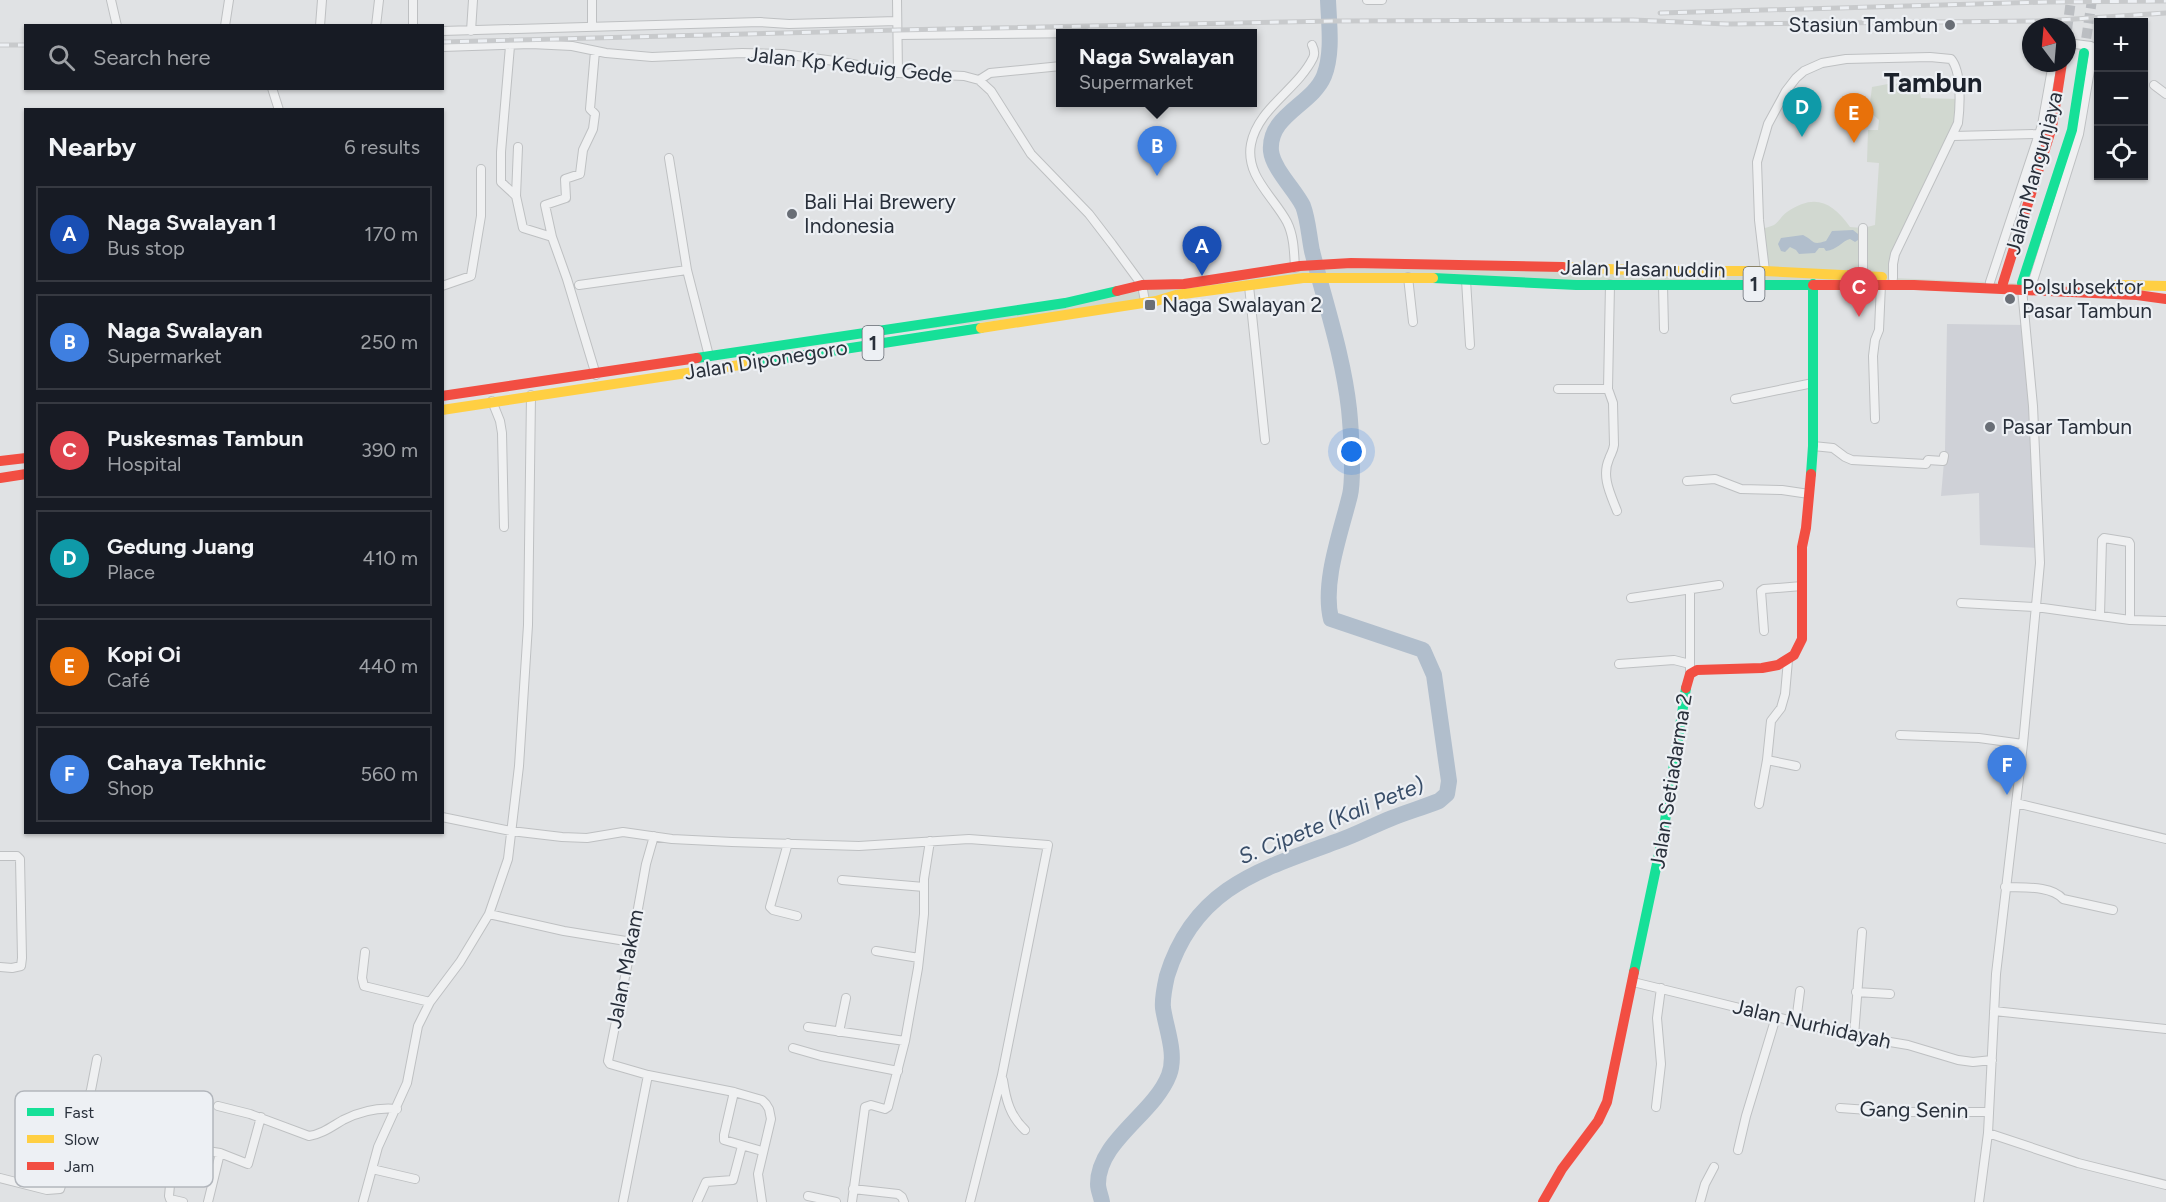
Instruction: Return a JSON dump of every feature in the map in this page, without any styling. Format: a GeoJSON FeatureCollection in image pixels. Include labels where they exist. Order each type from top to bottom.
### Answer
{"type":"FeatureCollection","features":[{"type":"Feature","properties":{"kind":"main road","name":"Jalan Mangunjaya"},"geometry":{"type":"LineString","coordinates":[[2025,285],[2072,130],[2084,53]]}},
{"type":"Feature","properties":{"kind":"main road","name":"Jalan Mangunjaya"},"geometry":{"type":"LineString","coordinates":[[2003,283],[2052,127],[2061,72]]}},
{"type":"Feature","properties":{"kind":"main road","name":"Jalan Hasanuddin"},"geometry":{"type":"LineString","coordinates":[[1298,267],[1348,264],[1515,265],[1653,271],[1863,275],[2003,283],[2166,299]]}},
{"type":"Feature","properties":{"kind":"main road"},"geometry":{"type":"LineString","coordinates":[[1347,277],[1348,264]]}},
{"type":"Feature","properties":{"kind":"main road","name":"Jalan Diponegoro"},"geometry":{"type":"LineString","coordinates":[[444,396],[489,391],[1065,303],[1142,285],[1184,284],[1298,267]]}},
{"type":"Feature","properties":{"kind":"main road"},"geometry":{"type":"LineString","coordinates":[[1246,274],[1249,286]]}},
{"type":"Feature","properties":{"kind":"main road","name":"Jalan Hasanuddin"},"geometry":{"type":"LineString","coordinates":[[1303,278],[1408,277],[1576,285],[1881,284],[2002,290],[2025,285],[2166,286]]}},
{"type":"Feature","properties":{"kind":"main road","name":"Jalan Diponegoro"},"geometry":{"type":"LineString","coordinates":[[444,410],[1145,302],[1176,295],[1303,278]]}},
{"type":"Feature","properties":{"kind":"main road"},"geometry":{"type":"LineString","coordinates":[[1788,660],[1800,646],[1802,639],[1802,547],[1813,446],[1812,284]]}},
{"type":"Feature","properties":{"kind":"main road"},"geometry":{"type":"LineString","coordinates":[[0,461],[24,458]]}},
{"type":"Feature","properties":{"kind":"main road"},"geometry":{"type":"LineString","coordinates":[[0,478],[24,474]]}},
{"type":"Feature","properties":{"kind":"main road","name":"Jalan Setiadarma 2"},"geometry":{"type":"LineString","coordinates":[[1543,1202],[1562,1169],[1605,1109],[1662,840],[1690,669],[1762,668],[1778,665],[1788,660]]}},
{"type":"Feature","properties":{"kind":"street"},"geometry":{"type":"LineString","coordinates":[[111,0],[117,24]]}},
{"type":"Feature","properties":{"kind":"street"},"geometry":{"type":"LineString","coordinates":[[225,24],[228,0]]}},
{"type":"Feature","properties":{"kind":"street"},"geometry":{"type":"LineString","coordinates":[[320,24],[322,0]]}},
{"type":"Feature","properties":{"kind":"street"},"geometry":{"type":"LineString","coordinates":[[376,24],[380,0]]}},
{"type":"Feature","properties":{"kind":"street"},"geometry":{"type":"LineString","coordinates":[[413,0],[413,24]]}},
{"type":"Feature","properties":{"kind":"street"},"geometry":{"type":"LineString","coordinates":[[471,31],[473,0]]}},
{"type":"Feature","properties":{"kind":"street"},"geometry":{"type":"LineString","coordinates":[[592,0],[592,27]]}},
{"type":"Feature","properties":{"kind":"street"},"geometry":{"type":"LineString","coordinates":[[897,0],[898,73]]}},
{"type":"Feature","properties":{"kind":"street"},"geometry":{"type":"LineString","coordinates":[[1367,0],[1382,0]]}},
{"type":"Feature","properties":{"kind":"street"},"geometry":{"type":"LineString","coordinates":[[444,31],[750,22],[789,24],[897,21]]}},
{"type":"Feature","properties":{"kind":"street"},"geometry":{"type":"LineString","coordinates":[[898,34],[1056,33]]}},
{"type":"Feature","properties":{"kind":"street"},"geometry":{"type":"LineString","coordinates":[[1979,1202],[1988,1133],[1996,974],[2023,744],[2040,563],[2039,507],[2025,285],[2079,134],[2092,53],[2091,46],[2076,44]]}},
{"type":"Feature","properties":{"kind":"street"},"geometry":{"type":"LineString","coordinates":[[1298,267],[1286,221],[1256,176],[1251,164],[1250,151],[1258,126],[1312,59],[1312,45]]}},
{"type":"Feature","properties":{"kind":"street"},"geometry":{"type":"LineString","coordinates":[[510,46],[501,152],[501,179],[502,184],[516,196]]}},
{"type":"Feature","properties":{"kind":"street","name":"Jalan Kp Keduig Gede"},"geometry":{"type":"LineString","coordinates":[[444,47],[572,46],[614,54],[652,57],[742,53],[783,54],[898,73],[964,76],[979,80],[991,91],[1031,154],[1089,214],[1142,285],[1145,302]]}},
{"type":"Feature","properties":{"kind":"street"},"geometry":{"type":"LineString","coordinates":[[595,51],[590,109],[595,114],[593,129],[583,150],[580,174],[565,179],[566,198],[545,205],[552,237],[596,375]]}},
{"type":"Feature","properties":{"kind":"street"},"geometry":{"type":"LineString","coordinates":[[1765,272],[1759,220],[1757,162],[1768,124],[1786,91],[1804,71],[1822,63],[1846,59],[1930,57],[1951,59],[1955,63],[1957,72],[1960,106],[1958,123],[1895,254],[1893,278]]}},
{"type":"Feature","properties":{"kind":"street"},"geometry":{"type":"LineString","coordinates":[[979,80],[990,73],[1056,66]]}},
{"type":"Feature","properties":{"kind":"street"},"geometry":{"type":"LineString","coordinates":[[1990,282],[2038,134],[2051,72]]}},
{"type":"Feature","properties":{"kind":"street"},"geometry":{"type":"LineString","coordinates":[[2154,86],[2166,94]]}},
{"type":"Feature","properties":{"kind":"street"},"geometry":{"type":"LineString","coordinates":[[273,90],[278,108]]}},
{"type":"Feature","properties":{"kind":"street"},"geometry":{"type":"LineString","coordinates":[[1953,136],[2038,134]]}},
{"type":"Feature","properties":{"kind":"street"},"geometry":{"type":"LineString","coordinates":[[518,147],[516,196],[523,228],[552,237]]}},
{"type":"Feature","properties":{"kind":"street"},"geometry":{"type":"LineString","coordinates":[[669,158],[687,270],[709,356]]}},
{"type":"Feature","properties":{"kind":"street"},"geometry":{"type":"LineString","coordinates":[[444,285],[471,276],[481,216],[481,169]]}},
{"type":"Feature","properties":{"kind":"street"},"geometry":{"type":"LineString","coordinates":[[1863,228],[1863,275]]}},
{"type":"Feature","properties":{"kind":"street"},"geometry":{"type":"LineString","coordinates":[[579,285],[687,270]]}},
{"type":"Feature","properties":{"kind":"street"},"geometry":{"type":"LineString","coordinates":[[1408,277],[1413,322]]}},
{"type":"Feature","properties":{"kind":"street"},"geometry":{"type":"LineString","coordinates":[[1466,280],[1470,345]]}},
{"type":"Feature","properties":{"kind":"street"},"geometry":{"type":"LineString","coordinates":[[1610,284],[1608,389],[1613,403],[1614,445],[1606,478],[1617,511]]}},
{"type":"Feature","properties":{"kind":"street"},"geometry":{"type":"LineString","coordinates":[[1875,419],[1873,356],[1879,330],[1881,284]]}},
{"type":"Feature","properties":{"kind":"street"},"geometry":{"type":"LineString","coordinates":[[1663,285],[1664,329]]}},
{"type":"Feature","properties":{"kind":"street"},"geometry":{"type":"LineString","coordinates":[[1249,286],[1265,440]]}},
{"type":"Feature","properties":{"kind":"street"},"geometry":{"type":"LineString","coordinates":[[1735,399],[1813,382]]}},
{"type":"Feature","properties":{"kind":"street"},"geometry":{"type":"LineString","coordinates":[[363,1202],[378,1148],[407,1083],[418,1026],[430,1002],[460,962],[489,914],[508,859],[519,766],[528,625],[530,384]]}},
{"type":"Feature","properties":{"kind":"street"},"geometry":{"type":"LineString","coordinates":[[1558,389],[1608,389]]}},
{"type":"Feature","properties":{"kind":"street"},"geometry":{"type":"LineString","coordinates":[[489,391],[502,433],[504,527]]}},
{"type":"Feature","properties":{"kind":"street"},"geometry":{"type":"LineString","coordinates":[[1813,446],[1833,448],[1852,460],[1926,464],[1928,460],[1943,461],[1944,456]]}},
{"type":"Feature","properties":{"kind":"street"},"geometry":{"type":"LineString","coordinates":[[1688,481],[1714,479],[1741,489],[1782,490],[1809,494]]}},
{"type":"Feature","properties":{"kind":"street"},"geometry":{"type":"LineString","coordinates":[[2100,615],[2102,540],[2115,538],[2130,544],[2130,620]]}},
{"type":"Feature","properties":{"kind":"street"},"geometry":{"type":"LineString","coordinates":[[1631,598],[1719,585]]}},
{"type":"Feature","properties":{"kind":"street"},"geometry":{"type":"LineString","coordinates":[[1764,631],[1761,591],[1802,586]]}},
{"type":"Feature","properties":{"kind":"street"},"geometry":{"type":"LineString","coordinates":[[1619,664],[1674,660],[1690,669],[1690,590]]}},
{"type":"Feature","properties":{"kind":"street"},"geometry":{"type":"LineString","coordinates":[[1961,603],[2036,607],[2130,620],[2166,621]]}},
{"type":"Feature","properties":{"kind":"street"},"geometry":{"type":"LineString","coordinates":[[1759,804],[1771,721],[1782,708],[1788,660]]}},
{"type":"Feature","properties":{"kind":"street"},"geometry":{"type":"LineString","coordinates":[[1900,735],[1979,738],[2023,744]]}},
{"type":"Feature","properties":{"kind":"street"},"geometry":{"type":"LineString","coordinates":[[1767,760],[1796,766]]}},
{"type":"Feature","properties":{"kind":"street"},"geometry":{"type":"LineString","coordinates":[[2016,803],[2166,839]]}},
{"type":"Feature","properties":{"kind":"street"},"geometry":{"type":"LineString","coordinates":[[444,816],[511,831],[562,837],[587,838],[623,832],[708,841],[859,846],[983,839],[1048,845],[1002,1075],[970,1202]]}},
{"type":"Feature","properties":{"kind":"street","name":"Jalan Makam"},"geometry":{"type":"LineString","coordinates":[[654,836],[646,864],[608,1061],[610,1064],[648,1075],[734,1092],[762,1101],[770,1109],[771,1119],[762,1151]]}},
{"type":"Feature","properties":{"kind":"street"},"geometry":{"type":"LineString","coordinates":[[852,1202],[866,1107],[871,1105],[885,1109],[888,1107],[905,1041],[919,958],[930,841]]}},
{"type":"Feature","properties":{"kind":"street"},"geometry":{"type":"LineString","coordinates":[[788,843],[770,907],[773,910],[797,916]]}},
{"type":"Feature","properties":{"kind":"street"},"geometry":{"type":"LineString","coordinates":[[0,856],[17,856],[20,859],[22,958],[21,966],[18,968],[0,967]]}},
{"type":"Feature","properties":{"kind":"street"},"geometry":{"type":"LineString","coordinates":[[842,880],[924,887]]}},
{"type":"Feature","properties":{"kind":"street"},"geometry":{"type":"LineString","coordinates":[[2005,887],[2048,890],[2063,899],[2113,910]]}},
{"type":"Feature","properties":{"kind":"street"},"geometry":{"type":"LineString","coordinates":[[489,914],[564,931],[632,942]]}},
{"type":"Feature","properties":{"kind":"street"},"geometry":{"type":"LineString","coordinates":[[1854,1036],[1862,932]]}},
{"type":"Feature","properties":{"kind":"street"},"geometry":{"type":"LineString","coordinates":[[876,951],[919,958]]}},
{"type":"Feature","properties":{"kind":"street"},"geometry":{"type":"LineString","coordinates":[[365,952],[362,978],[364,986],[430,1002]]}},
{"type":"Feature","properties":{"kind":"street","name":"Jalan Nurhidayah"},"geometry":{"type":"LineString","coordinates":[[1633,982],[1854,1036],[1892,1042],[1958,1060],[1973,1062],[1992,1060]]}},
{"type":"Feature","properties":{"kind":"street"},"geometry":{"type":"LineString","coordinates":[[1656,1107],[1661,1065],[1657,1018],[1661,988]]}},
{"type":"Feature","properties":{"kind":"street"},"geometry":{"type":"LineString","coordinates":[[1796,1022],[1800,991]]}},
{"type":"Feature","properties":{"kind":"street"},"geometry":{"type":"LineString","coordinates":[[1856,992],[1890,994]]}},
{"type":"Feature","properties":{"kind":"street"},"geometry":{"type":"LineString","coordinates":[[839,1032],[846,998]]}},
{"type":"Feature","properties":{"kind":"street"},"geometry":{"type":"LineString","coordinates":[[1994,1011],[2166,1029]]}},
{"type":"Feature","properties":{"kind":"street"},"geometry":{"type":"LineString","coordinates":[[1738,1150],[1776,1017]]}},
{"type":"Feature","properties":{"kind":"street"},"geometry":{"type":"LineString","coordinates":[[808,1027],[905,1041]]}},
{"type":"Feature","properties":{"kind":"street"},"geometry":{"type":"LineString","coordinates":[[793,1048],[821,1056],[898,1071]]}},
{"type":"Feature","properties":{"kind":"street"},"geometry":{"type":"LineString","coordinates":[[91,1091],[97,1059]]}},
{"type":"Feature","properties":{"kind":"street"},"geometry":{"type":"LineString","coordinates":[[623,1202],[648,1075]]}},
{"type":"Feature","properties":{"kind":"street"},"geometry":{"type":"LineString","coordinates":[[1002,1075],[1007,1103],[1018,1124],[1025,1131]]}},
{"type":"Feature","properties":{"kind":"street"},"geometry":{"type":"LineString","coordinates":[[734,1092],[723,1138],[726,1142],[762,1151],[758,1174],[762,1202]]}},
{"type":"Feature","properties":{"kind":"street"},"geometry":{"type":"LineString","coordinates":[[218,1106],[261,1118],[309,1136],[319,1135],[364,1110],[397,1108]]}},
{"type":"Feature","properties":{"kind":"street","name":"Gang Senin"},"geometry":{"type":"LineString","coordinates":[[1840,1108],[1897,1112],[1989,1112]]}},
{"type":"Feature","properties":{"kind":"street"},"geometry":{"type":"LineString","coordinates":[[213,1152],[248,1164],[261,1118]]}},
{"type":"Feature","properties":{"kind":"street"},"geometry":{"type":"LineString","coordinates":[[1988,1133],[2078,1163],[2166,1185]]}},
{"type":"Feature","properties":{"kind":"street"},"geometry":{"type":"LineString","coordinates":[[697,1202],[706,1182],[733,1180],[742,1146]]}},
{"type":"Feature","properties":{"kind":"street"},"geometry":{"type":"LineString","coordinates":[[213,1182],[220,1153]]}},
{"type":"Feature","properties":{"kind":"street"},"geometry":{"type":"LineString","coordinates":[[1700,1202],[1705,1184],[1714,1167]]}},
{"type":"Feature","properties":{"kind":"street"},"geometry":{"type":"LineString","coordinates":[[372,1169],[415,1179]]}},
{"type":"Feature","properties":{"kind":"street"},"geometry":{"type":"LineString","coordinates":[[0,1178],[15,1182]]}},
{"type":"Feature","properties":{"kind":"street"},"geometry":{"type":"LineString","coordinates":[[35,1187],[47,1190],[60,1189],[61,1187]]}},
{"type":"Feature","properties":{"kind":"street"},"geometry":{"type":"LineString","coordinates":[[170,1187],[169,1198],[183,1202]]}},
{"type":"Feature","properties":{"kind":"street"},"geometry":{"type":"LineString","coordinates":[[208,1202],[212,1187]]}},
{"type":"Feature","properties":{"kind":"street"},"geometry":{"type":"LineString","coordinates":[[853,1189],[898,1194],[904,1202]]}},
{"type":"Feature","properties":{"kind":"street"},"geometry":{"type":"LineString","coordinates":[[808,1196],[836,1202]]}},
{"type":"Feature","properties":{"kind":"shaded area"},"geometry":{"type":"Polygon","coordinates":[[[1888,84],[1918,85],[1921,98],[1959,99],[1958,123],[1895,254],[1893,278],[2032,284],[2166,286],[2137,295],[1351,277],[709,356],[1294,268],[1764,271],[1760,229],[1774,225],[1785,213],[1797,206],[1814,202],[1822,203],[1837,211],[1850,227],[1863,228],[1875,225],[1879,163],[1867,162],[1868,130],[1878,130],[1879,120],[1869,111],[1872,87],[1888,84]]]}},
{"type":"Feature","properties":{"kind":"shaded area","name":"Pasar Tambun"},"geometry":{"type":"Polygon","coordinates":[[[1947,324],[2025,325],[2039,548],[1980,545],[1979,493],[1941,496],[1945,450],[1947,324]]]}},
{"type":"Feature","properties":{"kind":"water"},"geometry":{"type":"Polygon","coordinates":[[[1853,230],[1858,234],[1858,240],[1855,242],[1847,240],[1826,251],[1824,248],[1819,248],[1815,253],[1799,254],[1790,247],[1785,252],[1781,251],[1778,244],[1781,238],[1803,235],[1815,243],[1821,242],[1826,241],[1832,231],[1853,230]]]}},
{"type":"Feature","properties":{"kind":"waterway","name":"S. Cipete (Kali Pete)"},"geometry":{"type":"LineString","coordinates":[[1102,1202],[1098,1184],[1100,1169],[1107,1154],[1152,1102],[1169,1075],[1172,1059],[1163,1008],[1164,992],[1167,976],[1179,946],[1194,922],[1212,902],[1233,886],[1256,873],[1439,801],[1447,794],[1449,781],[1434,675],[1423,650],[1331,619],[1329,605],[1331,573],[1350,495],[1352,477],[1349,409],[1338,349],[1312,251],[1305,211],[1276,165],[1271,151],[1276,128],[1310,95],[1324,76],[1329,48],[1328,0]]}},
{"type":"Feature","properties":{"kind":"tunnel"},"geometry":{"type":"LineString","coordinates":[[2069,18],[2071,0]]}},
{"type":"Feature","properties":{"kind":"tunnel"},"geometry":{"type":"LineString","coordinates":[[2084,53],[2092,0]]}},
{"type":"Feature","properties":{"kind":"railway"},"geometry":{"type":"LineString","coordinates":[[1660,13],[2047,2],[2166,1]]}},
{"type":"Feature","properties":{"kind":"railway"},"geometry":{"type":"LineString","coordinates":[[444,42],[1333,21],[1633,20],[1727,24],[2044,21],[2166,13]]}},
{"type":"Feature","properties":{"kind":"railway"},"geometry":{"type":"LineString","coordinates":[[0,45],[24,45]]}},
{"type":"Feature","properties":{"kind":"traffic: fast"},"geometry":{"type":"LineString","coordinates":[[2022,283],[2072,130],[2084,53]]}},
{"type":"Feature","properties":{"kind":"traffic: fast"},"geometry":{"type":"LineString","coordinates":[[1433,278],[1576,285],[1813,285]]}},
{"type":"Feature","properties":{"kind":"traffic: fast"},"geometry":{"type":"LineString","coordinates":[[1811,474],[1813,284]]}},
{"type":"Feature","properties":{"kind":"traffic: fast"},"geometry":{"type":"LineString","coordinates":[[697,358],[1065,303],[1117,291]]}},
{"type":"Feature","properties":{"kind":"traffic: fast"},"geometry":{"type":"LineString","coordinates":[[753,363],[981,328]]}},
{"type":"Feature","properties":{"kind":"traffic: fast"},"geometry":{"type":"LineString","coordinates":[[1634,972],[1662,840],[1686,688]]}},
{"type":"Feature","properties":{"kind":"traffic: slow"},"geometry":{"type":"LineString","coordinates":[[1563,267],[1653,271],[1765,271],[1882,277]]}},
{"type":"Feature","properties":{"kind":"traffic: slow"},"geometry":{"type":"LineString","coordinates":[[981,328],[1156,301],[1176,295],[1303,278],[1433,278]]}},
{"type":"Feature","properties":{"kind":"traffic: slow"},"geometry":{"type":"LineString","coordinates":[[2117,285],[2166,286]]}},
{"type":"Feature","properties":{"kind":"traffic: slow"},"geometry":{"type":"LineString","coordinates":[[444,410],[753,363]]}},
{"type":"Feature","properties":{"kind":"traffic: jam"},"geometry":{"type":"LineString","coordinates":[[2003,283],[2052,127],[2061,72]]}},
{"type":"Feature","properties":{"kind":"traffic: jam"},"geometry":{"type":"LineString","coordinates":[[1117,291],[1142,285],[1184,284],[1300,266],[1351,263],[1563,267]]}},
{"type":"Feature","properties":{"kind":"traffic: jam"},"geometry":{"type":"LineString","coordinates":[[1813,285],[1914,285],[2137,295],[2166,299]]}},
{"type":"Feature","properties":{"kind":"traffic: jam"},"geometry":{"type":"LineString","coordinates":[[444,396],[697,358]]}},
{"type":"Feature","properties":{"kind":"traffic: jam"},"geometry":{"type":"LineString","coordinates":[[0,461],[24,458]]}},
{"type":"Feature","properties":{"kind":"traffic: jam"},"geometry":{"type":"LineString","coordinates":[[0,478],[24,474]]}},
{"type":"Feature","properties":{"kind":"traffic: jam"},"geometry":{"type":"LineString","coordinates":[[1686,688],[1690,674],[1697,670],[1762,668],[1778,665],[1794,655],[1802,639],[1802,547],[1811,474]]}},
{"type":"Feature","properties":{"kind":"traffic: jam"},"geometry":{"type":"LineString","coordinates":[[1543,1202],[1562,1169],[1598,1121],[1607,1102],[1634,972]]}},
{"type":"Feature","properties":{"kind":"place","name":"Stasiun Tambun"},"geometry":{"type":"Point","coordinates":[1950,25]}},
{"type":"Feature","properties":{"kind":"place","name":"Gedung Juang"},"geometry":{"type":"Point","coordinates":[1802,137]}},
{"type":"Feature","properties":{"kind":"place","name":"Kopi Oi"},"geometry":{"type":"Point","coordinates":[1854,143]}},
{"type":"Feature","properties":{"kind":"place","name":"Naga Swalayan"},"geometry":{"type":"Point","coordinates":[1157,176]}},
{"type":"Feature","properties":{"kind":"place","name":"Bali Hai Brewery Indonesia"},"geometry":{"type":"Point","coordinates":[792,214]}},
{"type":"Feature","properties":{"kind":"place","name":"Naga Swalayan 1"},"geometry":{"type":"Point","coordinates":[1202,276]}},
{"type":"Feature","properties":{"kind":"place","name":"Polsubsektor Pasar Tambun"},"geometry":{"type":"Point","coordinates":[2010,299]}},
{"type":"Feature","properties":{"kind":"place","name":"Naga Swalayan 2"},"geometry":{"type":"Point","coordinates":[1150,305]}},
{"type":"Feature","properties":{"kind":"place","name":"Puskesmas Tambun"},"geometry":{"type":"Point","coordinates":[1859,317]}},
{"type":"Feature","properties":{"kind":"place","name":"Pasar Tambun"},"geometry":{"type":"Point","coordinates":[1990,427]}},
{"type":"Feature","properties":{"kind":"place","name":"Cahaya Tekhnic"},"geometry":{"type":"Point","coordinates":[2007,795]}},
{"type":"Feature","properties":{"kind":"district","name":"Tambun"},"geometry":{"type":"Point","coordinates":[1933,83]}}]}
